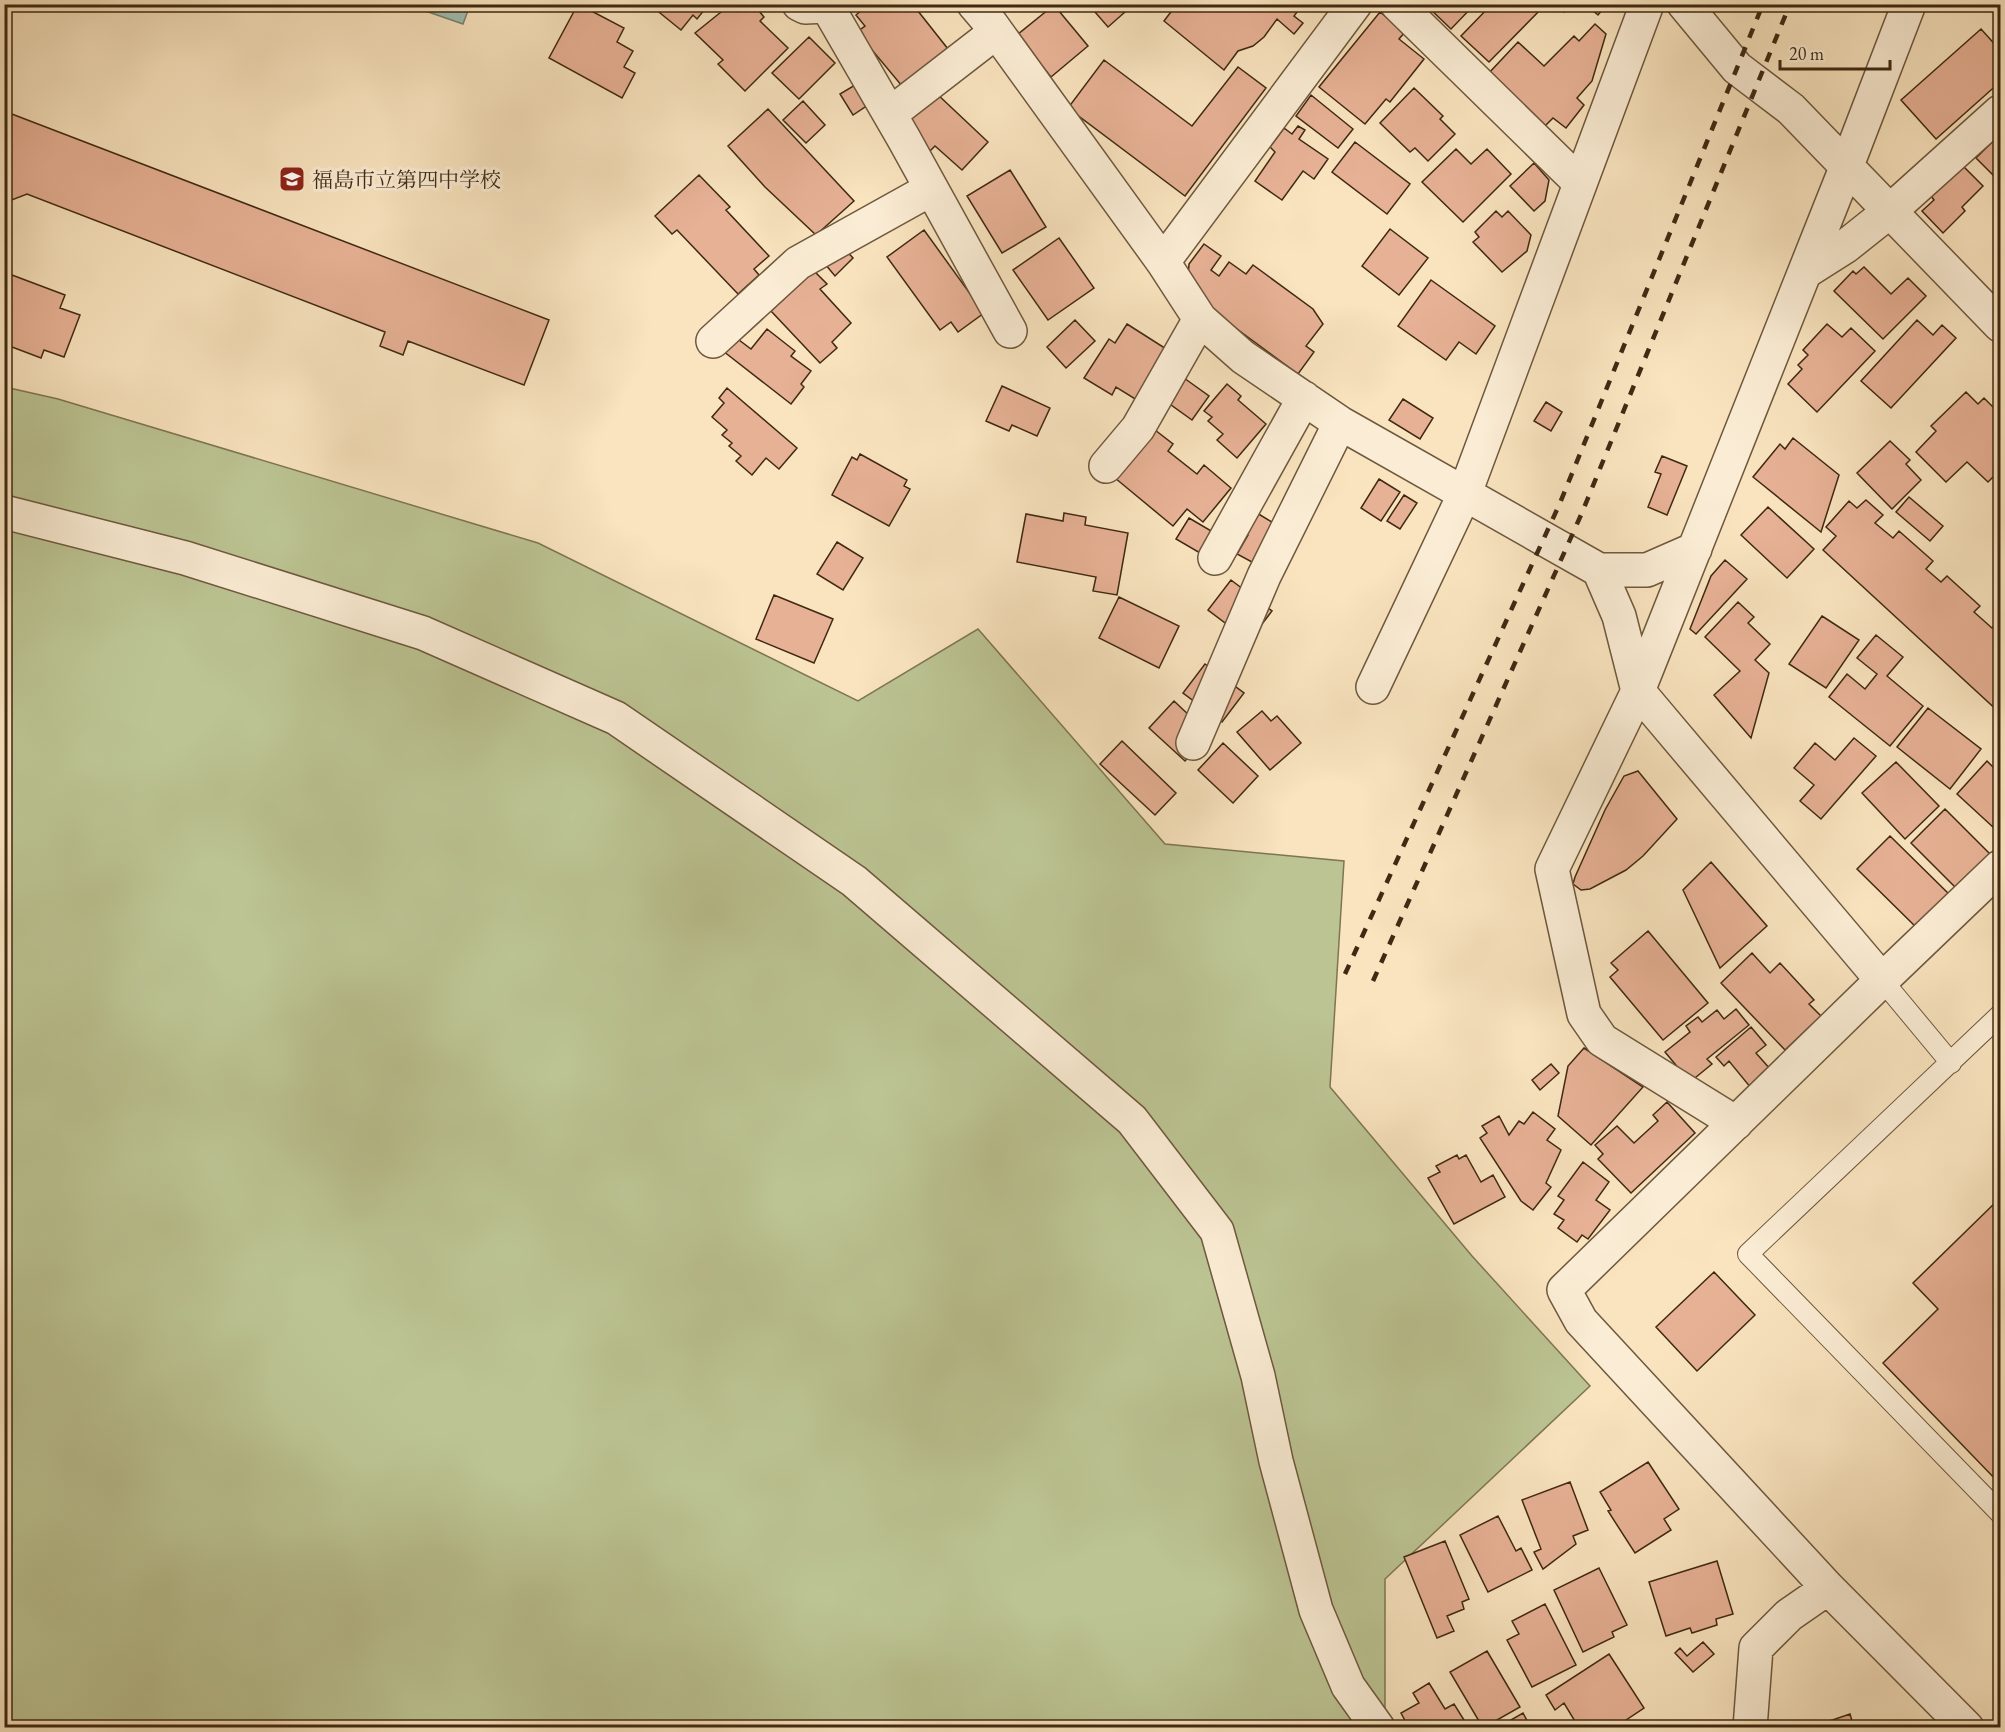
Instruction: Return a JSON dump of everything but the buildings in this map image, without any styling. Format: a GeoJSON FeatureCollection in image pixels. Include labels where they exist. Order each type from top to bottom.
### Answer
{"type":"FeatureCollection","features":[{"type":"Feature","properties":{"kind":"street"},"geometry":{"type":"LineString","coordinates":[[800,4],[805,7],[827,6],[890,114],[1010,331]]}},
{"type":"Feature","properties":{"kind":"street"},"geometry":{"type":"LineString","coordinates":[[1163,262],[1355,4]]}},
{"type":"Feature","properties":{"kind":"street"},"geometry":{"type":"LineString","coordinates":[[1397,4],[1580,183]]}},
{"type":"Feature","properties":{"kind":"street"},"geometry":{"type":"LineString","coordinates":[[1373,687],[1464,493],[1647,4]]}},
{"type":"Feature","properties":{"kind":"street"},"geometry":{"type":"LineString","coordinates":[[1684,4],[1737,68],[1791,109],[2001,325]]}},
{"type":"Feature","properties":{"kind":"street"},"geometry":{"type":"LineString","coordinates":[[1736,1123],[1602,1040],[1584,1014],[1552,869],[1638,691],[1909,4]]}},
{"type":"Feature","properties":{"kind":"street"},"geometry":{"type":"LineString","coordinates":[[890,114],[992,16],[1200,319],[1243,357],[1340,423],[1599,570],[1647,570],[1695,549]]}},
{"type":"Feature","properties":{"kind":"street"},"geometry":{"type":"LineString","coordinates":[[1805,272],[1846,246],[1890,211],[2001,112]]}},
{"type":"Feature","properties":{"kind":"street"},"geometry":{"type":"LineString","coordinates":[[712,340],[798,263],[931,189]]}},
{"type":"Feature","properties":{"kind":"street"},"geometry":{"type":"LineString","coordinates":[[1106,466],[1138,428],[1200,319]]}},
{"type":"Feature","properties":{"kind":"street"},"geometry":{"type":"LineString","coordinates":[[1215,558],[1304,398]]}},
{"type":"Feature","properties":{"kind":"street"},"geometry":{"type":"LineString","coordinates":[[1193,743],[1264,576],[1340,423]]}},
{"type":"Feature","properties":{"kind":"street"},"geometry":{"type":"LineString","coordinates":[[4,512],[184,558],[423,633],[616,718],[854,881],[1132,1120],[1217,1231],[1258,1376],[1276,1461],[1316,1610],[1348,1686],[1378,1728]]}},
{"type":"Feature","properties":{"kind":"street"},"geometry":{"type":"LineString","coordinates":[[1599,570],[1618,616],[1638,691],[1882,980]]}},
{"type":"Feature","properties":{"kind":"street"},"geometry":{"type":"LineString","coordinates":[[1967,1728],[1828,1588],[1581,1321],[1564,1290],[2001,867]]}},
{"type":"Feature","properties":{"kind":"street"},"geometry":{"type":"LineString","coordinates":[[1750,1728],[1756,1647],[1789,1615],[1828,1588]]}},
{"type":"Feature","properties":{"kind":"lane"},"geometry":{"type":"LineString","coordinates":[[1882,980],[1950,1063]]}},
{"type":"Feature","properties":{"kind":"lane"},"geometry":{"type":"LineString","coordinates":[[2001,1016],[1748,1254],[2001,1513]]}},
{"type":"Feature","properties":{"kind":"green space"},"geometry":{"type":"Polygon","coordinates":[[[5,387],[58,399],[538,543],[858,701],[978,629],[1165,844],[1344,861],[1330,1087],[1472,1256],[1590,1386],[1385,1579],[1385,1727],[5,1728],[5,387]]]}},
{"type":"Feature","properties":{"kind":"shaded area"},"geometry":{"type":"Polygon","coordinates":[[[470,4],[463,24],[408,5],[470,4]]]}},
{"type":"Feature","properties":{"kind":"railway"},"geometry":{"type":"LineString","coordinates":[[1345,974],[1560,503],[1763,4]]}},
{"type":"Feature","properties":{"kind":"railway"},"geometry":{"type":"LineString","coordinates":[[1373,981],[1581,515],[1790,4]]}},
{"type":"Feature","properties":{"kind":"place","name":"福島市立第四中学校"},"geometry":{"type":"Point","coordinates":[292,179]}}]}
